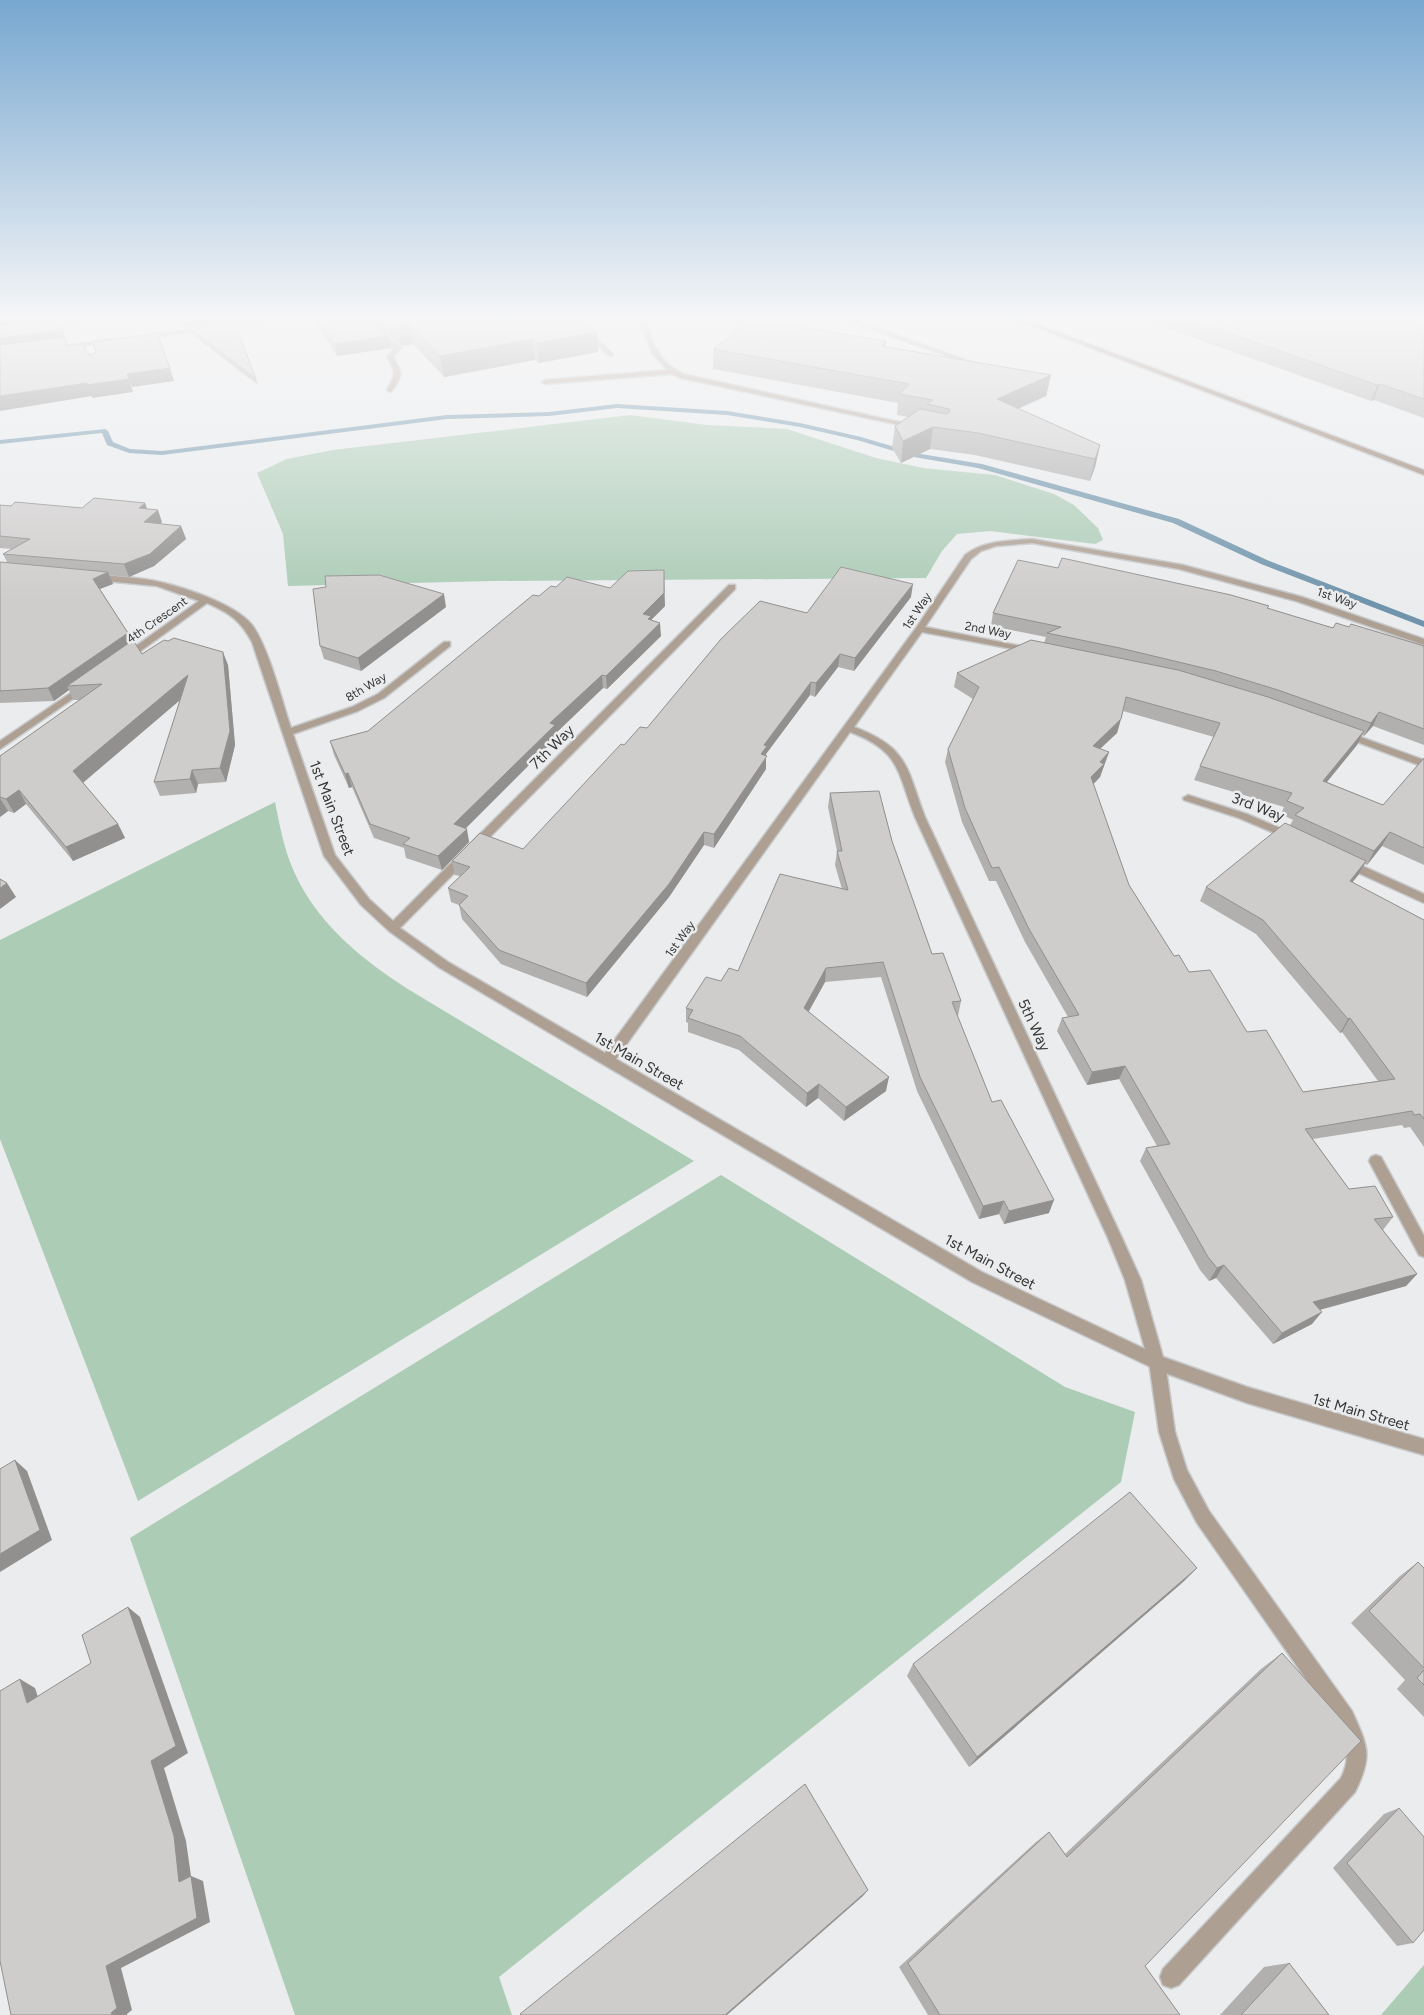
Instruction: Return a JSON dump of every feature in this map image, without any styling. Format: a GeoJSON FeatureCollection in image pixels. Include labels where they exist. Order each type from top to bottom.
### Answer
{"type":"FeatureCollection","features":[{"type":"Feature","properties":{"kind":"main road"},"geometry":{"type":"LineString","coordinates":[[1268,414],[1424,473]]}},
{"type":"Feature","properties":{"kind":"street"},"geometry":{"type":"LineString","coordinates":[[858,414],[923,428]]}},
{"type":"Feature","properties":{"kind":"street","name":"1st Way"},"geometry":{"type":"LineString","coordinates":[[607,1061],[920,629],[968,557],[978,549],[994,544],[1032,541],[1180,567],[1299,599],[1424,642]]}},
{"type":"Feature","properties":{"kind":"street","name":"1st Main Street"},"geometry":{"type":"LineString","coordinates":[[80,576],[158,584],[232,611],[248,626],[257,642],[330,856],[365,902],[393,928],[444,966],[977,1277],[1157,1362],[1247,1395],[1424,1447]]}},
{"type":"Feature","properties":{"kind":"street","name":"7th Way"},"geometry":{"type":"LineString","coordinates":[[393,928],[732,587]]}},
{"type":"Feature","properties":{"kind":"street","name":"4th Crescent"},"geometry":{"type":"LineString","coordinates":[[119,662],[206,600]]}},
{"type":"Feature","properties":{"kind":"street","name":"2nd Way"},"geometry":{"type":"LineString","coordinates":[[920,629],[1044,653]]}},
{"type":"Feature","properties":{"kind":"street","name":"8th Way"},"geometry":{"type":"LineString","coordinates":[[287,733],[355,710],[380,696],[447,644]]}},
{"type":"Feature","properties":{"kind":"street"},"geometry":{"type":"LineString","coordinates":[[0,746],[95,678]]}},
{"type":"Feature","properties":{"kind":"street","name":"5th Way"},"geometry":{"type":"LineString","coordinates":[[848,728],[871,737],[888,747],[897,758],[920,818],[1115,1238],[1132,1280],[1157,1362],[1167,1432],[1180,1473],[1203,1517],[1346,1718],[1358,1747],[1358,1767],[1348,1785],[1171,1977]]}},
{"type":"Feature","properties":{"kind":"street"},"geometry":{"type":"LineString","coordinates":[[1330,729],[1424,764]]}},
{"type":"Feature","properties":{"kind":"street","name":"3rd Way"},"geometry":{"type":"LineString","coordinates":[[1188,798],[1243,816],[1302,841]]}},
{"type":"Feature","properties":{"kind":"street"},"geometry":{"type":"LineString","coordinates":[[1337,858],[1424,899]]}},
{"type":"Feature","properties":{"kind":"street"},"geometry":{"type":"LineString","coordinates":[[1376,1161],[1424,1250]]}},
{"type":"Feature","properties":{"kind":"green space"},"geometry":{"type":"Polygon","coordinates":[[[630,415],[707,425],[787,429],[876,458],[923,468],[995,475],[1054,494],[1074,505],[1098,528],[1103,540],[1095,544],[990,531],[957,534],[942,551],[926,578],[491,581],[288,586],[283,534],[257,473],[287,459],[333,450],[630,415]]]}},
{"type":"Feature","properties":{"kind":"green space"},"geometry":{"type":"Polygon","coordinates":[[[275,802],[285,847],[300,883],[326,921],[359,954],[416,994],[694,1161],[138,1501],[0,1139],[0,940],[275,802]]]}},
{"type":"Feature","properties":{"kind":"green space"},"geometry":{"type":"Polygon","coordinates":[[[721,1175],[1065,1387],[1135,1412],[1121,1482],[499,1977],[512,2015],[295,2015],[130,1538],[721,1175]]]}},
{"type":"Feature","properties":{"kind":"green space"},"geometry":{"type":"Polygon","coordinates":[[[1424,1965],[1424,2015],[1381,2015],[1424,1965]]]}},
{"type":"Feature","properties":{"kind":"building"},"geometry":{"type":"Polygon","coordinates":[[[913,414],[1031,414],[1100,445],[1095,459],[978,433],[933,427],[903,441],[895,426],[913,414]]]}},
{"type":"Feature","properties":{"kind":"building"},"geometry":{"type":"Polygon","coordinates":[[[94,498],[145,503],[139,508],[158,510],[144,522],[181,526],[150,554],[124,564],[3,554],[30,539],[0,536],[0,505],[11,506],[15,502],[82,508],[94,498]]]}},
{"type":"Feature","properties":{"kind":"building"},"geometry":{"type":"Polygon","coordinates":[[[1062,558],[1231,595],[1333,628],[1336,623],[1349,627],[1351,624],[1424,646],[1424,729],[1379,712],[1371,723],[1278,690],[1216,671],[1047,633],[1061,627],[993,613],[1018,560],[1058,568],[1062,558]]]}},
{"type":"Feature","properties":{"kind":"building"},"geometry":{"type":"Polygon","coordinates":[[[0,562],[108,572],[93,579],[128,633],[48,688],[0,691],[0,562]]]}},
{"type":"Feature","properties":{"kind":"building"},"geometry":{"type":"Polygon","coordinates":[[[841,567],[913,584],[855,658],[840,654],[816,683],[811,682],[764,745],[767,746],[761,754],[767,756],[714,834],[704,832],[669,884],[586,983],[499,950],[459,905],[468,896],[448,888],[470,867],[452,861],[480,833],[523,849],[621,744],[624,745],[640,727],[647,728],[721,639],[760,601],[807,613],[841,567]]]}},
{"type":"Feature","properties":{"kind":"building"},"geometry":{"type":"Polygon","coordinates":[[[664,570],[664,593],[643,614],[651,616],[648,619],[660,623],[606,676],[602,675],[550,723],[555,725],[454,824],[467,829],[438,856],[403,844],[410,838],[370,824],[348,773],[345,774],[330,741],[368,731],[533,595],[539,596],[551,586],[556,587],[567,577],[610,588],[628,571],[664,570]]]}},
{"type":"Feature","properties":{"kind":"building"},"geometry":{"type":"Polygon","coordinates":[[[379,575],[444,594],[358,658],[320,646],[313,589],[326,587],[325,576],[379,575]]]}},
{"type":"Feature","properties":{"kind":"building"},"geometry":{"type":"Polygon","coordinates":[[[174,638],[223,652],[230,731],[220,768],[192,770],[190,779],[154,782],[188,675],[73,771],[118,824],[66,847],[19,790],[6,799],[0,797],[0,756],[102,684],[67,686],[133,640],[142,654],[164,640],[168,641],[174,638]]]}},
{"type":"Feature","properties":{"kind":"building"},"geometry":{"type":"Polygon","coordinates":[[[1031,640],[1178,670],[1268,697],[1364,731],[1323,781],[1383,805],[1424,758],[1424,848],[1390,832],[1374,851],[1295,815],[1304,808],[1287,801],[1292,793],[1200,766],[1220,723],[1126,697],[1121,719],[1093,746],[1109,752],[1100,762],[1104,764],[1091,777],[1129,885],[1174,956],[1179,955],[1189,972],[1210,970],[1247,1032],[1266,1030],[1303,1092],[1395,1079],[1350,1018],[1348,1019],[1263,920],[1206,887],[1285,823],[1366,861],[1350,881],[1424,920],[1424,1119],[1420,1114],[1414,1115],[1412,1111],[1305,1129],[1349,1189],[1375,1186],[1393,1217],[1374,1219],[1417,1274],[1313,1302],[1322,1312],[1282,1333],[1224,1265],[1217,1268],[1208,1257],[1146,1148],[1170,1144],[1125,1066],[1092,1072],[1062,1018],[1079,1015],[1029,929],[999,867],[992,868],[965,808],[948,749],[979,687],[957,673],[1031,640]]]}},
{"type":"Feature","properties":{"kind":"building"},"geometry":{"type":"Polygon","coordinates":[[[879,791],[892,841],[932,954],[943,953],[961,1001],[952,1002],[992,1102],[1001,1100],[1054,1200],[1009,1211],[1004,1201],[983,1206],[920,1077],[883,962],[826,968],[804,1008],[889,1077],[846,1107],[819,1084],[807,1093],[740,1036],[688,1018],[693,1010],[686,1008],[706,977],[721,981],[729,968],[738,971],[780,874],[848,890],[837,851],[842,851],[830,793],[879,791]]]}},
{"type":"Feature","properties":{"kind":"building"},"geometry":{"type":"Polygon","coordinates":[[[0,879],[7,883],[0,888],[0,879]]]}},
{"type":"Feature","properties":{"kind":"building"},"geometry":{"type":"Polygon","coordinates":[[[15,1460],[40,1530],[0,1554],[0,1469],[15,1460]]]}},
{"type":"Feature","properties":{"kind":"building"},"geometry":{"type":"Polygon","coordinates":[[[1130,1492],[1197,1568],[977,1757],[913,1664],[1130,1492]]]}},
{"type":"Feature","properties":{"kind":"building"},"geometry":{"type":"Polygon","coordinates":[[[1418,1562],[1424,1568],[1424,1668],[1369,1611],[1418,1562]]]}},
{"type":"Feature","properties":{"kind":"building"},"geometry":{"type":"Polygon","coordinates":[[[128,1607],[176,1746],[151,1761],[174,1836],[179,1882],[191,1876],[197,1918],[106,1966],[117,2008],[111,2013],[112,2015],[11,2015],[0,1961],[0,1691],[20,1679],[27,1703],[91,1663],[82,1635],[128,1607]]]}},
{"type":"Feature","properties":{"kind":"building"},"geometry":{"type":"Polygon","coordinates":[[[1282,1653],[1361,1741],[1145,1966],[1180,2015],[940,2015],[908,1963],[1049,1832],[1067,1857],[1282,1653]]]}},
{"type":"Feature","properties":{"kind":"building"},"geometry":{"type":"Polygon","coordinates":[[[1424,1670],[1424,1685],[1417,1678],[1424,1670]]]}},
{"type":"Feature","properties":{"kind":"building"},"geometry":{"type":"Polygon","coordinates":[[[805,1784],[868,1890],[725,2015],[520,2014],[805,1784]]]}},
{"type":"Feature","properties":{"kind":"building"},"geometry":{"type":"Polygon","coordinates":[[[1399,1808],[1424,1837],[1424,1930],[1413,1943],[1347,1863],[1399,1808]]]}},
{"type":"Feature","properties":{"kind":"building"},"geometry":{"type":"Polygon","coordinates":[[[1289,1963],[1329,2015],[1241,2015],[1289,1963]]]}},
{"type":"Feature","properties":{"kind":"waterway"},"geometry":{"type":"LineString","coordinates":[[0,442],[105,431],[110,443],[129,451],[162,453],[447,417],[548,414]]}},
{"type":"Feature","properties":{"kind":"waterway"},"geometry":{"type":"LineString","coordinates":[[733,414],[800,425],[859,438],[914,455],[979,466],[1176,521],[1264,562],[1424,624]]}}]}
